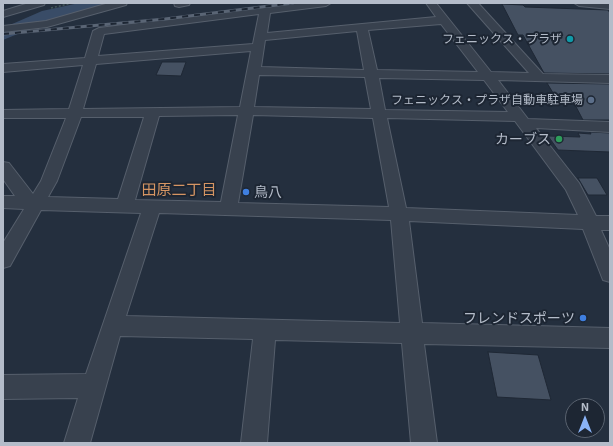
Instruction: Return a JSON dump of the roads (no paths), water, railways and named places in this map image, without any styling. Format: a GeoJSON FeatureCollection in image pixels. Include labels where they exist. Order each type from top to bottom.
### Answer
{"type":"FeatureCollection","features":[{"type":"Feature","properties":{"kind":"street"},"geometry":{"type":"LineString","coordinates":[[3,14],[40,3]]}},
{"type":"Feature","properties":{"kind":"street"},"geometry":{"type":"LineString","coordinates":[[3,29],[38,26],[122,3]]}},
{"type":"Feature","properties":{"kind":"street"},"geometry":{"type":"LineString","coordinates":[[3,260],[49,181],[74,113],[99,31],[326,3]]}},
{"type":"Feature","properties":{"kind":"street"},"geometry":{"type":"LineString","coordinates":[[432,3],[573,187],[589,221],[610,274]]}},
{"type":"Feature","properties":{"kind":"street"},"geometry":{"type":"LineString","coordinates":[[472,3],[539,77]]}},
{"type":"Feature","properties":{"kind":"street"},"geometry":{"type":"LineString","coordinates":[[579,3],[610,6]]}},
{"type":"Feature","properties":{"kind":"street"},"geometry":{"type":"LineString","coordinates":[[228,209],[265,11]]}},
{"type":"Feature","properties":{"kind":"street"},"geometry":{"type":"LineString","coordinates":[[3,68],[91,61],[259,42],[362,27],[444,20]]}},
{"type":"Feature","properties":{"kind":"street"},"geometry":{"type":"LineString","coordinates":[[362,27],[380,114],[398,214],[424,443]]}},
{"type":"Feature","properties":{"kind":"street"},"geometry":{"type":"LineString","coordinates":[[253,71],[372,75],[610,79]]}},
{"type":"Feature","properties":{"kind":"street"},"geometry":{"type":"LineString","coordinates":[[3,114],[246,111],[380,114],[522,120],[610,127]]}},
{"type":"Feature","properties":{"kind":"street"},"geometry":{"type":"LineString","coordinates":[[124,206],[153,112]]}},
{"type":"Feature","properties":{"kind":"street"},"geometry":{"type":"LineString","coordinates":[[3,167],[24,197],[35,204]]}},
{"type":"Feature","properties":{"kind":"street"},"geometry":{"type":"LineString","coordinates":[[3,202],[610,222]]}},
{"type":"Feature","properties":{"kind":"street"},"geometry":{"type":"LineString","coordinates":[[77,443],[112,326],[152,207]]}},
{"type":"Feature","properties":{"kind":"street"},"geometry":{"type":"LineString","coordinates":[[112,326],[412,335],[610,338]]}},
{"type":"Feature","properties":{"kind":"street"},"geometry":{"type":"LineString","coordinates":[[254,443],[265,330]]}},
{"type":"Feature","properties":{"kind":"street"},"geometry":{"type":"LineString","coordinates":[[3,387],[94,386]]}},
{"type":"Feature","properties":{"kind":"waterway"},"geometry":{"type":"LineString","coordinates":[[3,35],[48,15],[100,3]]}},
{"type":"Feature","properties":{"kind":"railway"},"geometry":{"type":"LineString","coordinates":[[3,34],[165,19],[293,3]]}},
{"type":"Feature","properties":{"kind":"place","name":"フェニックス・プラザ"},"geometry":{"type":"Point","coordinates":[570,39]}},
{"type":"Feature","properties":{"kind":"place","name":"フェニックス・プラザ自動車駐車場"},"geometry":{"type":"Point","coordinates":[591,100]}},
{"type":"Feature","properties":{"kind":"place","name":"カーブス"},"geometry":{"type":"Point","coordinates":[559,139]}},
{"type":"Feature","properties":{"kind":"place","name":"鳥八"},"geometry":{"type":"Point","coordinates":[246,192]}},
{"type":"Feature","properties":{"kind":"place","name":"フレンドスポーツ"},"geometry":{"type":"Point","coordinates":[583,318]}},
{"type":"Feature","properties":{"kind":"district","name":"田原二丁目"},"geometry":{"type":"Point","coordinates":[179,190]}}]}
